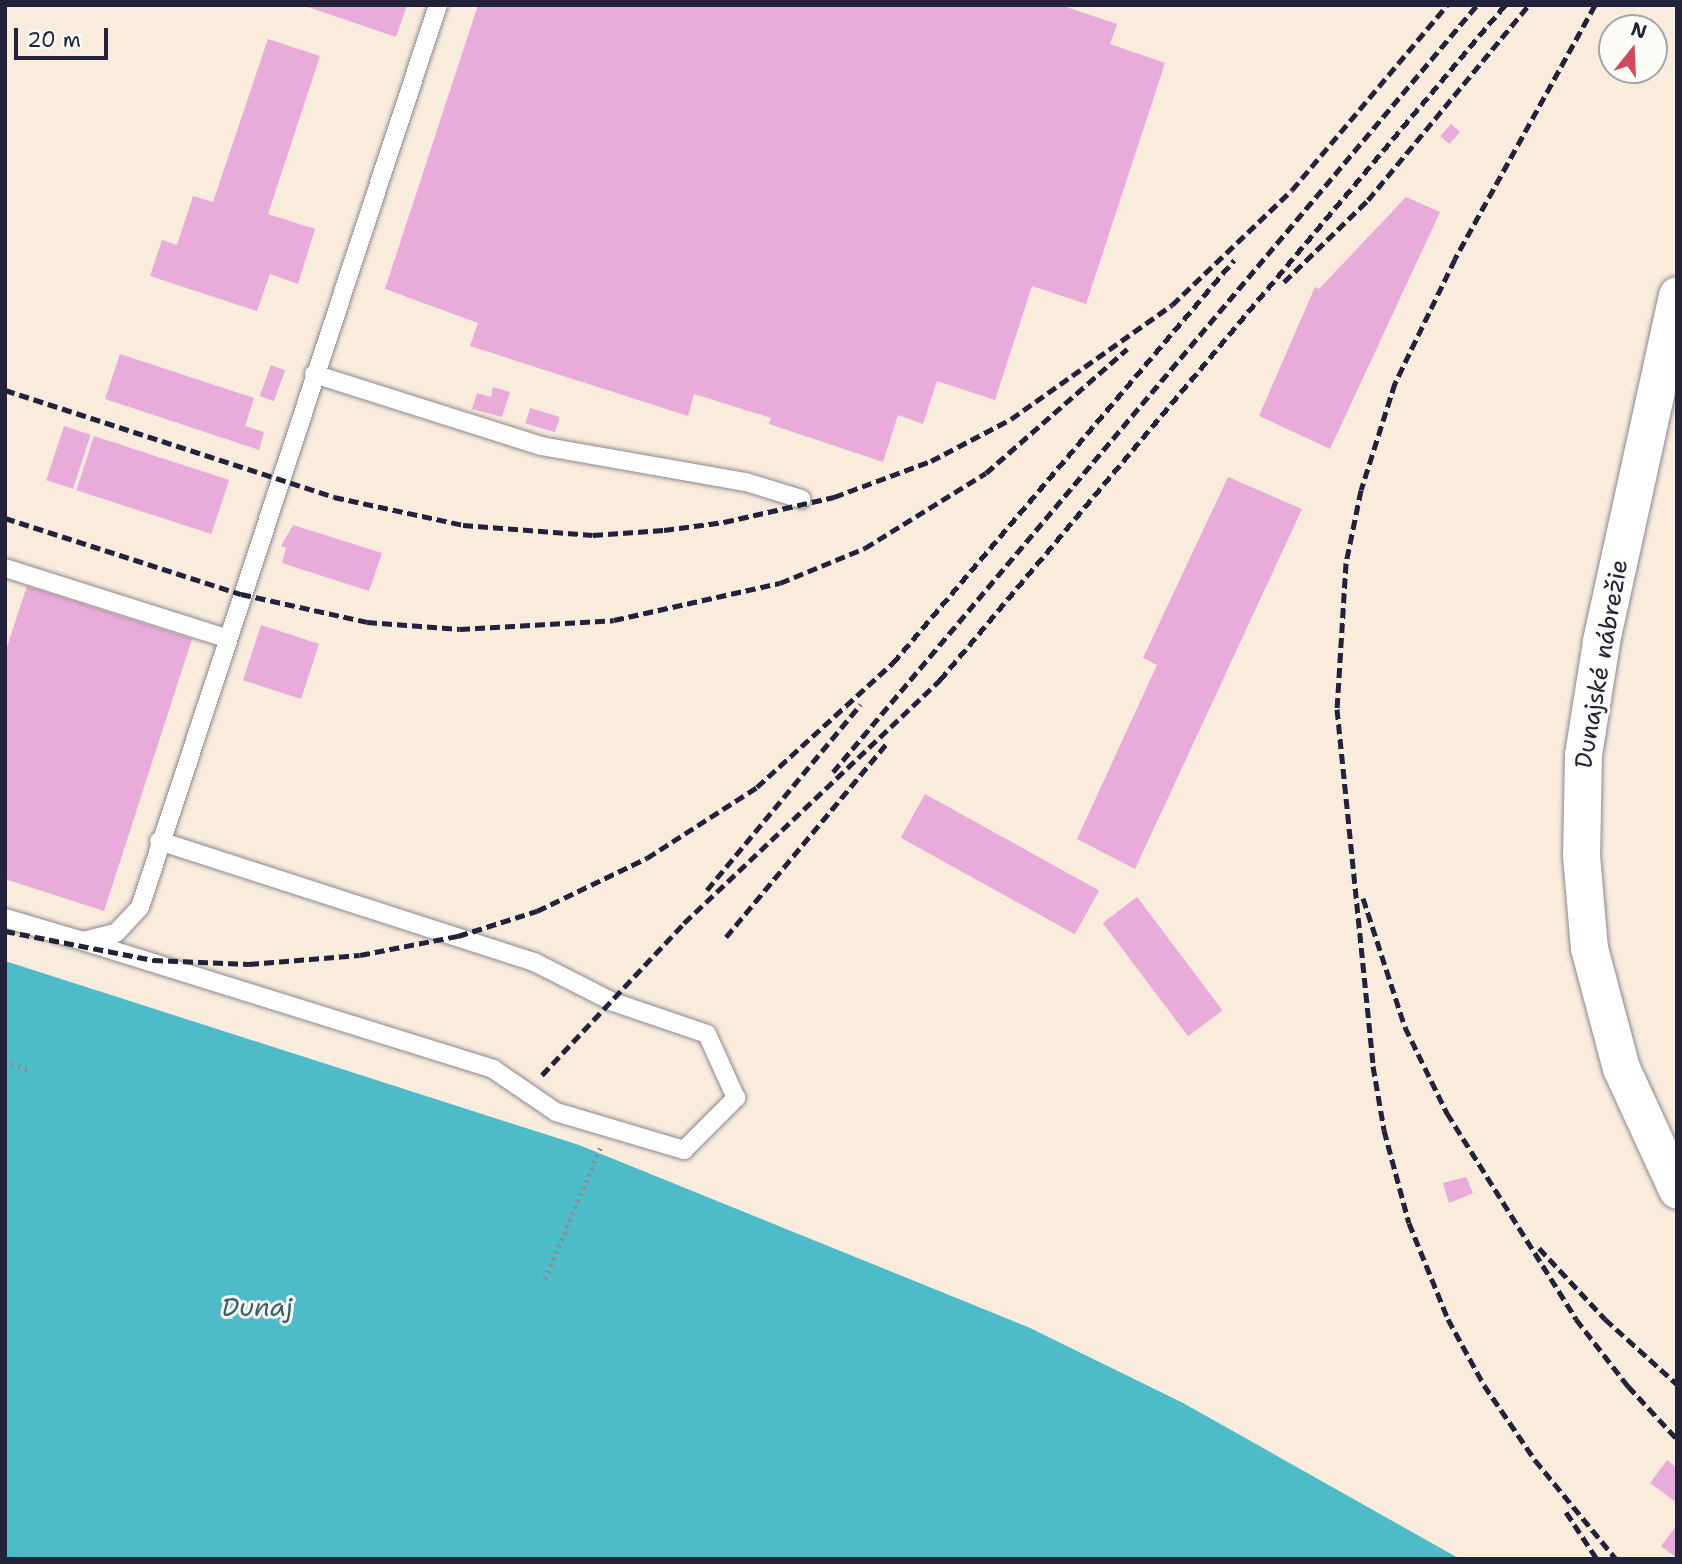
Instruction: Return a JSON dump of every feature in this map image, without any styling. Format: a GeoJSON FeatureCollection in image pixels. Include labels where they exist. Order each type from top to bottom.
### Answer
{"type":"FeatureCollection","features":[{"type":"Feature","properties":{"kind":"street","name":"Dunajské nábrežie"},"geometry":{"type":"LineString","coordinates":[[1677,295],[1665,407],[1599,655],[1583,755],[1581,855],[1588,948],[1622,1068],[1677,1190]]}},
{"type":"Feature","properties":{"kind":"lane"},"geometry":{"type":"LineString","coordinates":[[83,941],[116,933],[140,907],[226,638],[438,5]]}},
{"type":"Feature","properties":{"kind":"lane"},"geometry":{"type":"LineString","coordinates":[[314,374],[541,446],[746,482],[800,499]]}},
{"type":"Feature","properties":{"kind":"lane"},"geometry":{"type":"LineString","coordinates":[[5,568],[226,638]]}},
{"type":"Feature","properties":{"kind":"lane"},"geometry":{"type":"LineString","coordinates":[[5,918],[493,1069],[555,1112],[684,1150],[736,1098],[707,1034],[613,1002],[534,962],[159,841]]}},
{"type":"Feature","properties":{"kind":"path"},"geometry":{"type":"LineString","coordinates":[[5,1062],[28,1069]]}},
{"type":"Feature","properties":{"kind":"path"},"geometry":{"type":"LineString","coordinates":[[545,1279],[609,1128]]}},
{"type":"Feature","properties":{"kind":"water","name":"Dunaj"},"geometry":{"type":"Polygon","coordinates":[[[5,961],[579,1145],[1028,1327],[1183,1403],[1460,1559],[5,1559],[5,961]]]}},
{"type":"Feature","properties":{"kind":"building"},"geometry":{"type":"Polygon","coordinates":[[[302,5],[407,5],[396,37],[302,5]]]}},
{"type":"Feature","properties":{"kind":"building"},"geometry":{"type":"Polygon","coordinates":[[[478,5],[1060,5],[1117,24],[1110,44],[1165,63],[1086,304],[1032,286],[995,400],[937,381],[923,424],[898,415],[883,462],[769,424],[771,418],[694,394],[688,416],[470,346],[478,323],[385,289],[478,5]]]}},
{"type":"Feature","properties":{"kind":"building"},"geometry":{"type":"Polygon","coordinates":[[[268,39],[320,56],[268,214],[315,229],[298,284],[270,274],[257,311],[150,276],[162,240],[177,245],[193,196],[213,202],[268,39]]]}},
{"type":"Feature","properties":{"kind":"building"},"geometry":{"type":"Polygon","coordinates":[[[1451,124],[1460,132],[1449,144],[1440,136],[1451,124]]]}},
{"type":"Feature","properties":{"kind":"building"},"geometry":{"type":"Polygon","coordinates":[[[1406,197],[1440,212],[1330,449],[1259,416],[1315,287],[1319,289],[1406,197]]]}},
{"type":"Feature","properties":{"kind":"building"},"geometry":{"type":"Polygon","coordinates":[[[120,354],[254,398],[245,426],[264,432],[259,450],[105,399],[120,354]]]}},
{"type":"Feature","properties":{"kind":"building"},"geometry":{"type":"Polygon","coordinates":[[[271,365],[285,370],[274,401],[260,396],[271,365]]]}},
{"type":"Feature","properties":{"kind":"building"},"geometry":{"type":"Polygon","coordinates":[[[493,387],[510,392],[502,417],[472,409],[477,393],[491,397],[493,387]]]}},
{"type":"Feature","properties":{"kind":"building"},"geometry":{"type":"Polygon","coordinates":[[[530,408],[560,417],[555,432],[525,423],[530,408]]]}},
{"type":"Feature","properties":{"kind":"building"},"geometry":{"type":"Polygon","coordinates":[[[64,426],[91,435],[73,489],[46,480],[64,426]]]}},
{"type":"Feature","properties":{"kind":"building"},"geometry":{"type":"Polygon","coordinates":[[[94,436],[229,480],[211,534],[76,490],[94,436]]]}},
{"type":"Feature","properties":{"kind":"building"},"geometry":{"type":"Polygon","coordinates":[[[1228,477],[1302,509],[1135,869],[1077,839],[1157,665],[1143,658],[1228,477]]]}},
{"type":"Feature","properties":{"kind":"building"},"geometry":{"type":"Polygon","coordinates":[[[293,525],[382,553],[369,591],[282,563],[286,548],[281,546],[293,525]]]}},
{"type":"Feature","properties":{"kind":"building"},"geometry":{"type":"Polygon","coordinates":[[[27,586],[192,639],[104,911],[5,879],[5,653],[27,586]]]}},
{"type":"Feature","properties":{"kind":"building"},"geometry":{"type":"Polygon","coordinates":[[[261,625],[319,644],[301,699],[243,680],[261,625]]]}},
{"type":"Feature","properties":{"kind":"building"},"geometry":{"type":"Polygon","coordinates":[[[925,794],[1099,890],[1075,934],[901,838],[925,794]]]}},
{"type":"Feature","properties":{"kind":"building"},"geometry":{"type":"Polygon","coordinates":[[[1137,897],[1222,1010],[1188,1036],[1103,923],[1137,897]]]}},
{"type":"Feature","properties":{"kind":"building"},"geometry":{"type":"Polygon","coordinates":[[[1466,1177],[1473,1193],[1449,1203],[1443,1183],[1466,1177]]]}},
{"type":"Feature","properties":{"kind":"building"},"geometry":{"type":"Polygon","coordinates":[[[1667,1460],[1677,1468],[1677,1503],[1650,1483],[1667,1460]]]}},
{"type":"Feature","properties":{"kind":"building"},"geometry":{"type":"Polygon","coordinates":[[[1677,1525],[1677,1558],[1661,1546],[1677,1525]]]}},
{"type":"Feature","properties":{"kind":"railway"},"geometry":{"type":"LineString","coordinates":[[5,390],[334,497],[463,525],[593,535],[664,530],[724,522],[834,497],[931,461],[1011,419],[1172,305],[1292,190],[1447,5]]}},
{"type":"Feature","properties":{"kind":"railway"},"geometry":{"type":"LineString","coordinates":[[833,772],[1477,5]]}},
{"type":"Feature","properties":{"kind":"railway"},"geometry":{"type":"LineString","coordinates":[[542,1075],[684,923],[940,680],[1505,5]]}},
{"type":"Feature","properties":{"kind":"railway"},"geometry":{"type":"LineString","coordinates":[[1284,282],[1368,200],[1529,5]]}},
{"type":"Feature","properties":{"kind":"railway"},"geometry":{"type":"LineString","coordinates":[[1595,5],[1455,259],[1395,383],[1361,490],[1346,563],[1337,709],[1373,1066],[1384,1130],[1409,1223],[1448,1319],[1484,1385],[1535,1460],[1616,1559]]}},
{"type":"Feature","properties":{"kind":"railway"},"geometry":{"type":"LineString","coordinates":[[5,931],[153,960],[249,964],[360,955],[458,936],[537,911],[647,858],[757,787],[893,663],[1234,260]]}},
{"type":"Feature","properties":{"kind":"railway"},"geometry":{"type":"LineString","coordinates":[[5,518],[241,594],[367,622],[460,629],[614,620],[780,583],[865,548],[986,473],[1127,349]]}},
{"type":"Feature","properties":{"kind":"railway"},"geometry":{"type":"LineString","coordinates":[[707,890],[861,704]]}},
{"type":"Feature","properties":{"kind":"railway"},"geometry":{"type":"LineString","coordinates":[[726,937],[887,743]]}},
{"type":"Feature","properties":{"kind":"railway"},"geometry":{"type":"LineString","coordinates":[[1363,898],[1405,1027],[1447,1113],[1576,1319],[1628,1386],[1677,1439]]}},
{"type":"Feature","properties":{"kind":"railway"},"geometry":{"type":"LineString","coordinates":[[1539,1248],[1605,1319],[1677,1384]]}},
{"type":"Feature","properties":{"kind":"railway"},"geometry":{"type":"LineString","coordinates":[[1566,1512],[1597,1559]]}}]}
